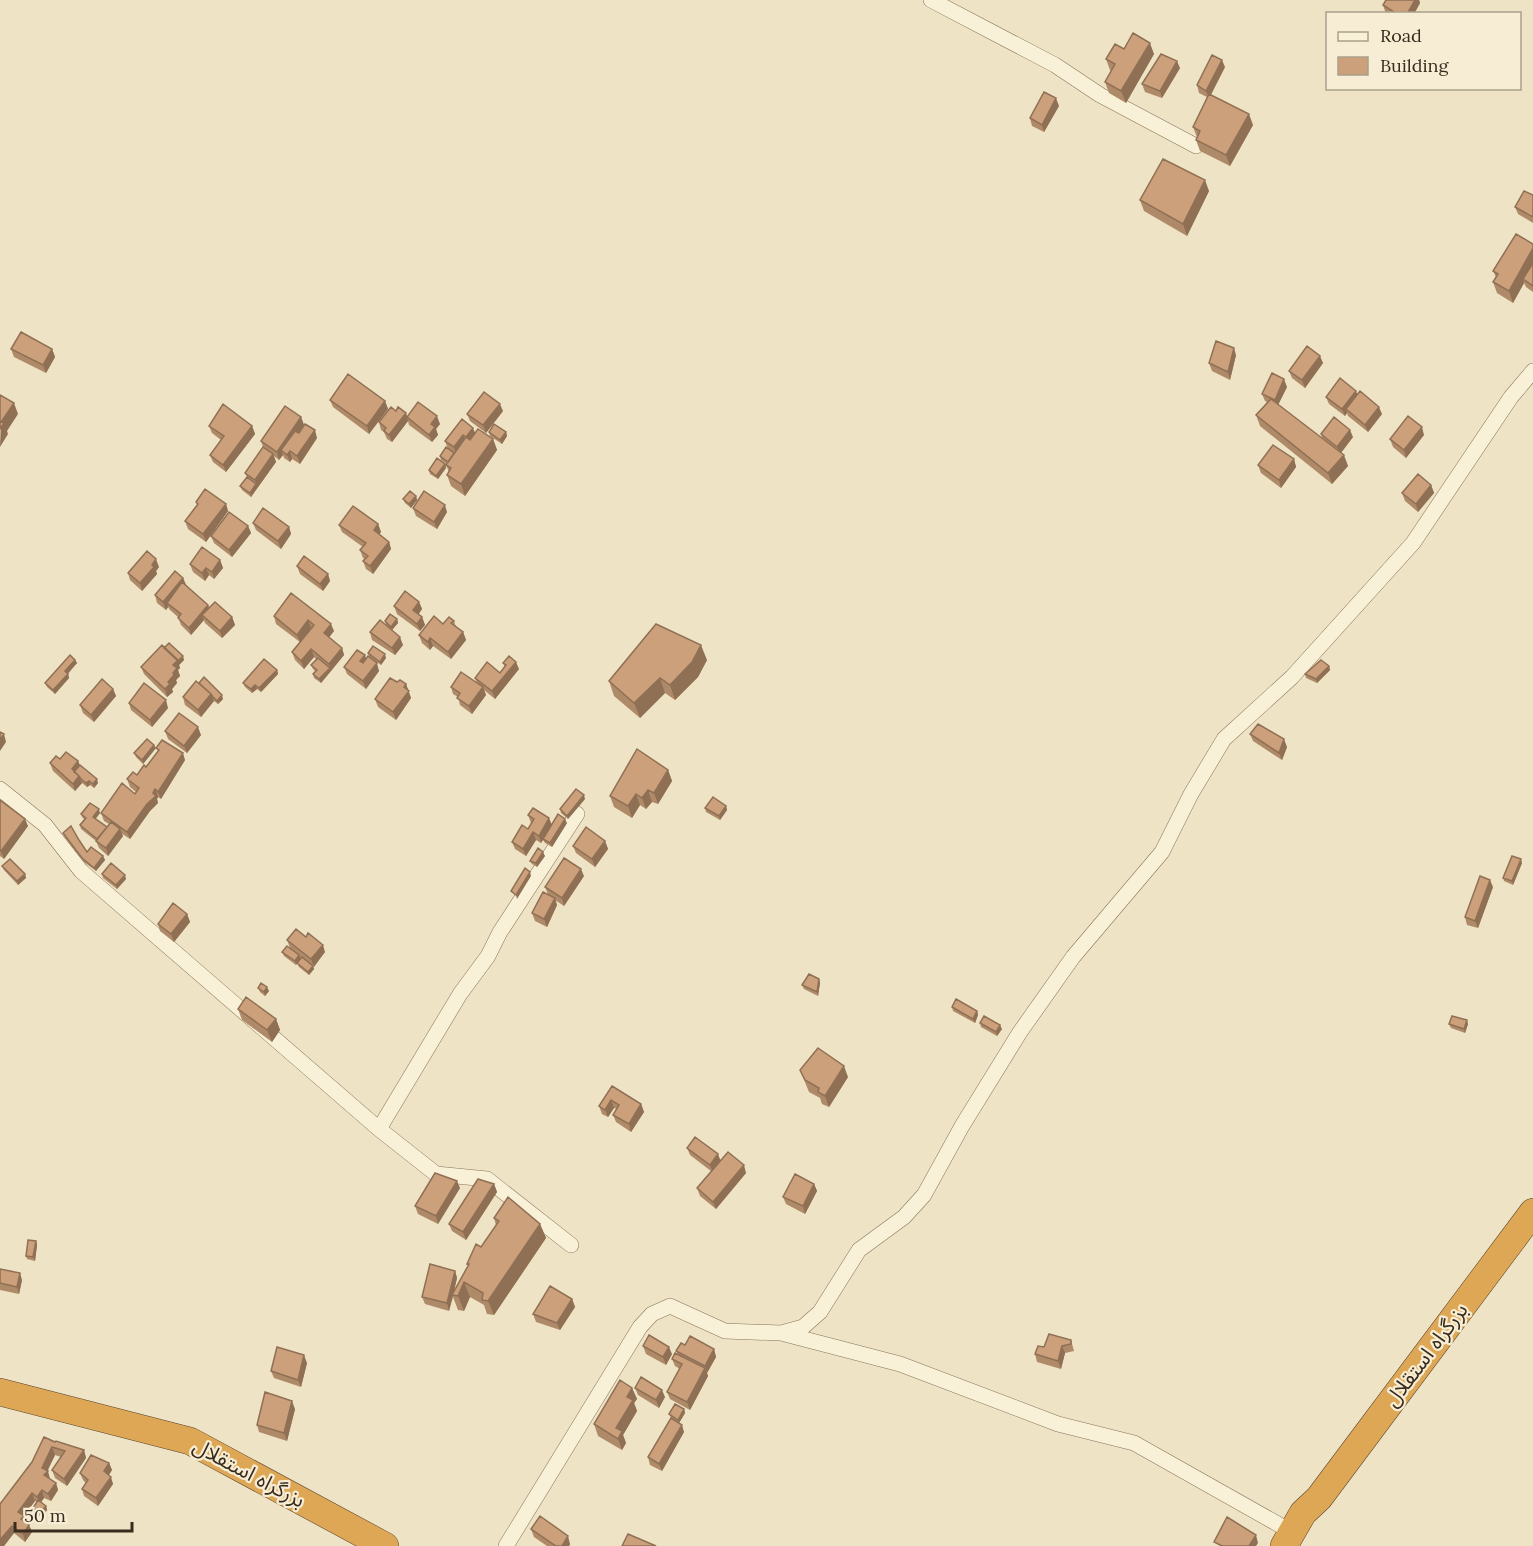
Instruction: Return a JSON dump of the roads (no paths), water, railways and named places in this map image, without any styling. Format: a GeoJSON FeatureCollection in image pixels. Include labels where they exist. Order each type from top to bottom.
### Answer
{"type":"FeatureCollection","features":[{"type":"Feature","properties":{"kind":"highway","name":"بزرگراه استقلال"},"geometry":{"type":"LineString","coordinates":[[1292,1542],[1319,1498],[1533,1212]]}},
{"type":"Feature","properties":{"kind":"highway","name":"بزرگراه استقلال"},"geometry":{"type":"LineString","coordinates":[[0,1392],[190,1441],[385,1546]]}},
{"type":"Feature","properties":{"kind":"street"},"geometry":{"type":"LineString","coordinates":[[931,0],[1055,65],[1100,95],[1196,146]]}},
{"type":"Feature","properties":{"kind":"street"},"geometry":{"type":"LineString","coordinates":[[781,1333],[803,1327],[820,1312],[859,1250],[904,1217],[924,1195],[962,1126],[1020,1032],[1073,957],[1162,852],[1191,794],[1224,739],[1292,676],[1413,543],[1505,406],[1533,371]]}},
{"type":"Feature","properties":{"kind":"street"},"geometry":{"type":"LineString","coordinates":[[0,789],[45,825],[81,871],[379,1129],[436,1174],[487,1179],[571,1245]]}},
{"type":"Feature","properties":{"kind":"street"},"geometry":{"type":"LineString","coordinates":[[379,1129],[459,994],[488,956],[500,932],[577,814]]}},
{"type":"Feature","properties":{"kind":"street"},"geometry":{"type":"LineString","coordinates":[[506,1546],[640,1327],[652,1314],[670,1306],[725,1331],[781,1333],[900,1364],[1058,1424],[1134,1443],[1292,1542]]}}]}
